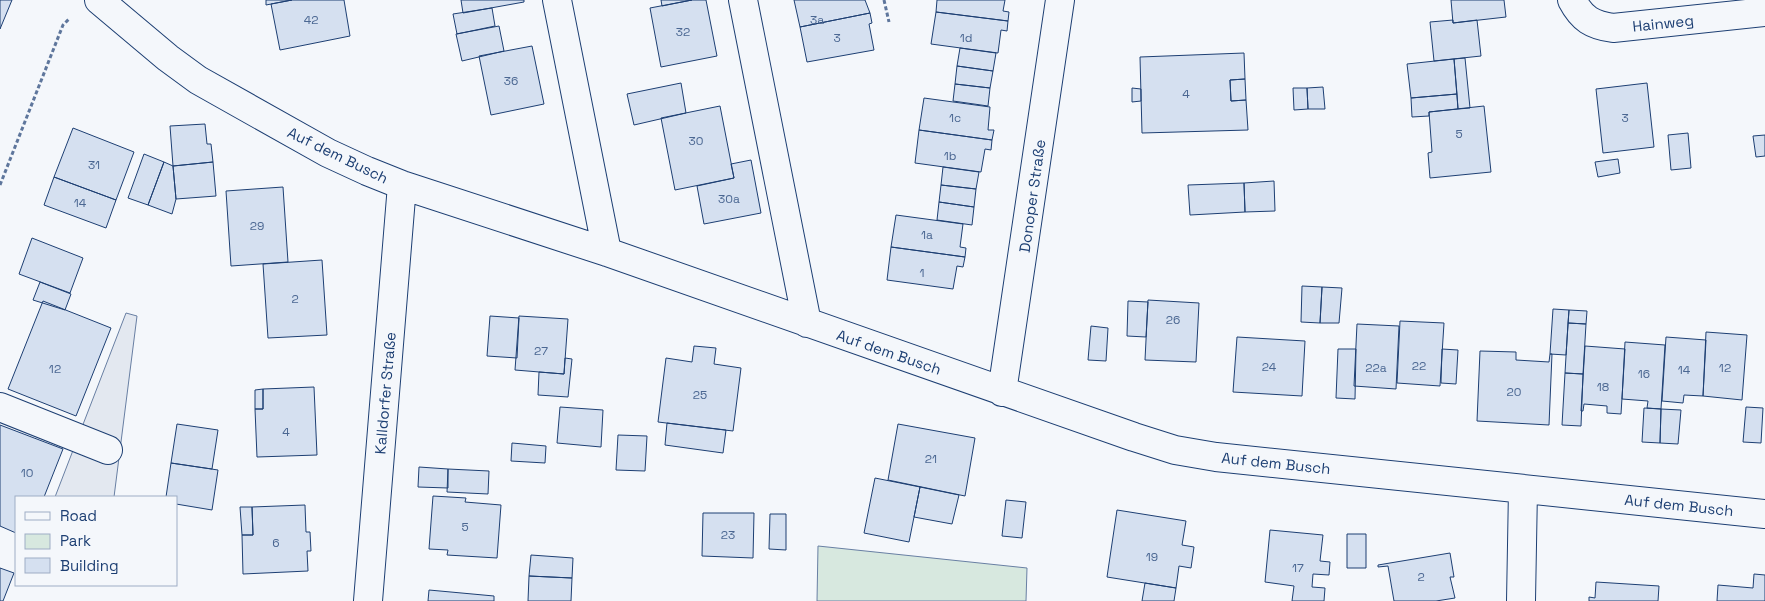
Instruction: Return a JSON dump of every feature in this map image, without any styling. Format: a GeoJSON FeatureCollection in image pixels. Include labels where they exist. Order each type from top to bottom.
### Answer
{"type":"FeatureCollection","features":[{"type":"Feature","properties":{"kind":"street","name":"Auf dem Busch"},"geometry":{"type":"LineString","coordinates":[[99,0],[168,58],[224,96],[328,153],[402,185],[607,252],[1002,392],[1175,450],[1216,457],[1765,514]]}},
{"type":"Feature","properties":{"kind":"street"},"geometry":{"type":"LineString","coordinates":[[558,0],[607,252]]}},
{"type":"Feature","properties":{"kind":"street"},"geometry":{"type":"LineString","coordinates":[[743,0],[807,323]]}},
{"type":"Feature","properties":{"kind":"street","name":"Donoper Straße"},"geometry":{"type":"LineString","coordinates":[[1002,392],[1060,0]]}},
{"type":"Feature","properties":{"kind":"street","name":"Hainweg"},"geometry":{"type":"LineString","coordinates":[[1572,0],[1588,22],[1613,28],[1765,12]]}},
{"type":"Feature","properties":{"kind":"street","name":"Kalldorfer Straße"},"geometry":{"type":"LineString","coordinates":[[368,601],[402,185]]}},
{"type":"Feature","properties":{"kind":"street"},"geometry":{"type":"LineString","coordinates":[[0,407],[108,450]]}},
{"type":"Feature","properties":{"kind":"street"},"geometry":{"type":"LineString","coordinates":[[1521,601],[1523,489]]}},
{"type":"Feature","properties":{"kind":"path"},"geometry":{"type":"LineString","coordinates":[[884,0],[889,22]]}},
{"type":"Feature","properties":{"kind":"path"},"geometry":{"type":"LineString","coordinates":[[0,185],[63,25],[74,13]]}},
{"type":"Feature","properties":{"kind":"green space"},"geometry":{"type":"Polygon","coordinates":[[[818,546],[1027,568],[1026,601],[817,601],[818,546]]]}},
{"type":"Feature","properties":{"kind":"shaded area"},"geometry":{"type":"Polygon","coordinates":[[[126,313],[137,316],[114,496],[55,496],[126,313]]]}},
{"type":"Feature","properties":{"kind":"building"},"geometry":{"type":"Polygon","coordinates":[[[0,0],[12,0],[0,29],[0,0]]]}},
{"type":"Feature","properties":{"kind":"building"},"geometry":{"type":"Polygon","coordinates":[[[266,0],[292,0],[266,5],[266,0]]]}},
{"type":"Feature","properties":{"kind":"building"},"geometry":{"type":"Polygon","coordinates":[[[292,0],[344,0],[350,36],[280,50],[271,4],[292,0]]]}},
{"type":"Feature","properties":{"kind":"building"},"geometry":{"type":"Polygon","coordinates":[[[461,0],[524,0],[524,2],[463,13],[461,0]]]}},
{"type":"Feature","properties":{"kind":"building"},"geometry":{"type":"Polygon","coordinates":[[[661,0],[692,0],[662,6],[661,0]]]}},
{"type":"Feature","properties":{"kind":"building"},"geometry":{"type":"Polygon","coordinates":[[[692,0],[706,0],[717,56],[661,67],[650,8],[692,0]]]}},
{"type":"Feature","properties":{"kind":"building"},"geometry":{"type":"Polygon","coordinates":[[[794,0],[865,0],[870,13],[800,27],[794,0]]]}},
{"type":"Feature","properties":{"kind":"building"},"geometry":{"type":"Polygon","coordinates":[[[937,0],[1005,0],[1003,11],[1009,12],[1008,21],[936,12],[937,0]]]}},
{"type":"Feature","properties":{"kind":"building"},"geometry":{"type":"Polygon","coordinates":[[[1451,0],[1504,0],[1506,17],[1453,23],[1451,0]]]}},
{"type":"Feature","properties":{"kind":"building"},"geometry":{"type":"Polygon","coordinates":[[[492,8],[495,26],[457,34],[453,14],[492,8]]]}},
{"type":"Feature","properties":{"kind":"building"},"geometry":{"type":"Polygon","coordinates":[[[936,12],[1008,21],[1007,31],[1001,30],[998,53],[931,44],[936,12]]]}},
{"type":"Feature","properties":{"kind":"building"},"geometry":{"type":"Polygon","coordinates":[[[870,13],[872,23],[869,24],[874,50],[807,62],[800,27],[870,13]]]}},
{"type":"Feature","properties":{"kind":"building"},"geometry":{"type":"Polygon","coordinates":[[[1453,20],[1453,23],[1477,20],[1481,56],[1434,61],[1430,22],[1453,20]]]}},
{"type":"Feature","properties":{"kind":"building"},"geometry":{"type":"Polygon","coordinates":[[[499,26],[504,51],[462,61],[456,34],[499,26]]]}},
{"type":"Feature","properties":{"kind":"building"},"geometry":{"type":"Polygon","coordinates":[[[532,46],[544,104],[491,115],[479,56],[532,46]]]}},
{"type":"Feature","properties":{"kind":"building"},"geometry":{"type":"Polygon","coordinates":[[[960,48],[996,53],[993,71],[957,66],[960,48]]]}},
{"type":"Feature","properties":{"kind":"building"},"geometry":{"type":"Polygon","coordinates":[[[1244,53],[1245,79],[1230,80],[1231,101],[1246,100],[1248,130],[1142,133],[1140,57],[1244,53]]]}},
{"type":"Feature","properties":{"kind":"building"},"geometry":{"type":"Polygon","coordinates":[[[1465,58],[1470,108],[1458,109],[1454,59],[1465,58]]]}},
{"type":"Feature","properties":{"kind":"building"},"geometry":{"type":"Polygon","coordinates":[[[1454,59],[1457,94],[1411,98],[1407,64],[1454,59]]]}},
{"type":"Feature","properties":{"kind":"building"},"geometry":{"type":"Polygon","coordinates":[[[957,66],[993,71],[990,88],[955,84],[957,66]]]}},
{"type":"Feature","properties":{"kind":"building"},"geometry":{"type":"Polygon","coordinates":[[[1245,79],[1246,100],[1231,101],[1230,80],[1245,79]]]}},
{"type":"Feature","properties":{"kind":"building"},"geometry":{"type":"Polygon","coordinates":[[[681,83],[686,113],[634,125],[627,94],[681,83]]]}},
{"type":"Feature","properties":{"kind":"building"},"geometry":{"type":"Polygon","coordinates":[[[1647,83],[1654,147],[1603,153],[1596,89],[1647,83]]]}},
{"type":"Feature","properties":{"kind":"building"},"geometry":{"type":"Polygon","coordinates":[[[955,84],[990,88],[988,106],[953,101],[955,84]]]}},
{"type":"Feature","properties":{"kind":"building"},"geometry":{"type":"Polygon","coordinates":[[[1323,87],[1325,109],[1308,109],[1307,88],[1323,87]]]}},
{"type":"Feature","properties":{"kind":"building"},"geometry":{"type":"Polygon","coordinates":[[[1132,88],[1141,89],[1141,101],[1132,102],[1132,88]]]}},
{"type":"Feature","properties":{"kind":"building"},"geometry":{"type":"Polygon","coordinates":[[[1293,88],[1307,88],[1308,109],[1294,110],[1293,88]]]}},
{"type":"Feature","properties":{"kind":"building"},"geometry":{"type":"Polygon","coordinates":[[[1457,94],[1458,109],[1429,112],[1429,116],[1412,117],[1411,98],[1457,94]]]}},
{"type":"Feature","properties":{"kind":"building"},"geometry":{"type":"Polygon","coordinates":[[[924,98],[990,107],[988,130],[994,130],[992,140],[919,130],[924,98]]]}},
{"type":"Feature","properties":{"kind":"building"},"geometry":{"type":"Polygon","coordinates":[[[720,106],[734,178],[675,190],[661,118],[720,106]]]}},
{"type":"Feature","properties":{"kind":"building"},"geometry":{"type":"Polygon","coordinates":[[[1484,106],[1491,172],[1430,178],[1428,153],[1432,152],[1429,112],[1484,106]]]}},
{"type":"Feature","properties":{"kind":"building"},"geometry":{"type":"Polygon","coordinates":[[[205,124],[207,144],[211,144],[213,162],[173,166],[170,126],[205,124]]]}},
{"type":"Feature","properties":{"kind":"building"},"geometry":{"type":"Polygon","coordinates":[[[73,128],[134,152],[116,200],[54,177],[73,128]]]}},
{"type":"Feature","properties":{"kind":"building"},"geometry":{"type":"Polygon","coordinates":[[[919,130],[992,140],[991,150],[985,149],[981,172],[915,163],[919,130]]]}},
{"type":"Feature","properties":{"kind":"building"},"geometry":{"type":"Polygon","coordinates":[[[1688,133],[1691,168],[1671,170],[1668,135],[1688,133]]]}},
{"type":"Feature","properties":{"kind":"building"},"geometry":{"type":"Polygon","coordinates":[[[1765,135],[1765,156],[1756,157],[1753,136],[1765,135]]]}},
{"type":"Feature","properties":{"kind":"building"},"geometry":{"type":"Polygon","coordinates":[[[144,154],[164,162],[148,205],[128,198],[144,154]]]}},
{"type":"Feature","properties":{"kind":"building"},"geometry":{"type":"Polygon","coordinates":[[[1618,159],[1620,173],[1598,177],[1595,162],[1618,159]]]}},
{"type":"Feature","properties":{"kind":"building"},"geometry":{"type":"Polygon","coordinates":[[[751,160],[761,213],[704,224],[697,186],[734,178],[731,164],[751,160]]]}},
{"type":"Feature","properties":{"kind":"building"},"geometry":{"type":"Polygon","coordinates":[[[164,162],[173,166],[176,199],[172,214],[148,205],[164,162]]]}},
{"type":"Feature","properties":{"kind":"building"},"geometry":{"type":"Polygon","coordinates":[[[213,162],[216,196],[176,199],[173,166],[213,162]]]}},
{"type":"Feature","properties":{"kind":"building"},"geometry":{"type":"Polygon","coordinates":[[[943,167],[979,172],[976,189],[941,185],[943,167]]]}},
{"type":"Feature","properties":{"kind":"building"},"geometry":{"type":"Polygon","coordinates":[[[54,177],[116,200],[106,228],[44,205],[54,177]]]}},
{"type":"Feature","properties":{"kind":"building"},"geometry":{"type":"Polygon","coordinates":[[[1274,181],[1275,211],[1245,212],[1244,183],[1274,181]]]}},
{"type":"Feature","properties":{"kind":"building"},"geometry":{"type":"Polygon","coordinates":[[[1244,183],[1245,212],[1190,215],[1188,185],[1244,183]]]}},
{"type":"Feature","properties":{"kind":"building"},"geometry":{"type":"Polygon","coordinates":[[[941,185],[976,189],[974,207],[939,202],[941,185]]]}},
{"type":"Feature","properties":{"kind":"building"},"geometry":{"type":"Polygon","coordinates":[[[283,187],[288,262],[231,266],[226,191],[283,187]]]}},
{"type":"Feature","properties":{"kind":"building"},"geometry":{"type":"Polygon","coordinates":[[[939,202],[974,207],[972,225],[937,220],[939,202]]]}},
{"type":"Feature","properties":{"kind":"building"},"geometry":{"type":"Polygon","coordinates":[[[896,215],[963,224],[960,247],[966,248],[965,257],[891,247],[896,215]]]}},
{"type":"Feature","properties":{"kind":"building"},"geometry":{"type":"Polygon","coordinates":[[[32,238],[83,258],[70,293],[19,274],[32,238]]]}},
{"type":"Feature","properties":{"kind":"building"},"geometry":{"type":"Polygon","coordinates":[[[891,247],[965,257],[963,267],[957,266],[953,289],[887,280],[891,247]]]}},
{"type":"Feature","properties":{"kind":"building"},"geometry":{"type":"Polygon","coordinates":[[[322,260],[327,335],[268,338],[263,264],[322,260]]]}},
{"type":"Feature","properties":{"kind":"building"},"geometry":{"type":"Polygon","coordinates":[[[40,282],[71,294],[65,310],[33,300],[40,282]]]}},
{"type":"Feature","properties":{"kind":"building"},"geometry":{"type":"Polygon","coordinates":[[[1302,286],[1322,287],[1320,323],[1301,322],[1302,286]]]}},
{"type":"Feature","properties":{"kind":"building"},"geometry":{"type":"Polygon","coordinates":[[[1322,287],[1342,288],[1339,323],[1320,323],[1322,287]]]}},
{"type":"Feature","properties":{"kind":"building"},"geometry":{"type":"Polygon","coordinates":[[[1148,300],[1199,303],[1196,362],[1145,360],[1148,300]]]}},
{"type":"Feature","properties":{"kind":"building"},"geometry":{"type":"Polygon","coordinates":[[[43,301],[111,328],[76,416],[8,389],[43,301]]]}},
{"type":"Feature","properties":{"kind":"building"},"geometry":{"type":"Polygon","coordinates":[[[1128,301],[1148,302],[1146,337],[1127,336],[1128,301]]]}},
{"type":"Feature","properties":{"kind":"building"},"geometry":{"type":"Polygon","coordinates":[[[1553,309],[1569,310],[1566,355],[1550,354],[1553,309]]]}},
{"type":"Feature","properties":{"kind":"building"},"geometry":{"type":"Polygon","coordinates":[[[1569,310],[1587,311],[1586,324],[1568,323],[1569,310]]]}},
{"type":"Feature","properties":{"kind":"building"},"geometry":{"type":"Polygon","coordinates":[[[490,316],[519,318],[517,358],[487,356],[490,316]]]}},
{"type":"Feature","properties":{"kind":"building"},"geometry":{"type":"Polygon","coordinates":[[[519,316],[568,319],[564,374],[515,370],[519,316]]]}},
{"type":"Feature","properties":{"kind":"building"},"geometry":{"type":"Polygon","coordinates":[[[1400,321],[1444,323],[1440,386],[1397,383],[1400,321]]]}},
{"type":"Feature","properties":{"kind":"building"},"geometry":{"type":"Polygon","coordinates":[[[1568,323],[1586,324],[1583,374],[1565,373],[1568,323]]]}},
{"type":"Feature","properties":{"kind":"building"},"geometry":{"type":"Polygon","coordinates":[[[1357,324],[1399,326],[1396,389],[1354,386],[1357,324]]]}},
{"type":"Feature","properties":{"kind":"building"},"geometry":{"type":"Polygon","coordinates":[[[1091,326],[1108,328],[1106,361],[1088,360],[1091,326]]]}},
{"type":"Feature","properties":{"kind":"building"},"geometry":{"type":"Polygon","coordinates":[[[1706,332],[1747,335],[1742,400],[1703,396],[1706,332]]]}},
{"type":"Feature","properties":{"kind":"building"},"geometry":{"type":"Polygon","coordinates":[[[1237,337],[1305,341],[1302,396],[1233,392],[1237,337]]]}},
{"type":"Feature","properties":{"kind":"building"},"geometry":{"type":"Polygon","coordinates":[[[1666,337],[1706,340],[1703,396],[1684,395],[1683,403],[1662,401],[1666,337]]]}},
{"type":"Feature","properties":{"kind":"building"},"geometry":{"type":"Polygon","coordinates":[[[1625,342],[1665,345],[1661,409],[1647,408],[1648,401],[1622,399],[1625,342]]]}},
{"type":"Feature","properties":{"kind":"building"},"geometry":{"type":"Polygon","coordinates":[[[694,346],[716,348],[714,364],[741,368],[733,431],[658,422],[666,358],[692,362],[694,346]]]}},
{"type":"Feature","properties":{"kind":"building"},"geometry":{"type":"Polygon","coordinates":[[[1585,346],[1625,349],[1621,414],[1607,413],[1607,406],[1584,404],[1583,411],[1581,411],[1585,346]]]}},
{"type":"Feature","properties":{"kind":"building"},"geometry":{"type":"Polygon","coordinates":[[[1338,349],[1356,349],[1355,399],[1336,398],[1338,349]]]}},
{"type":"Feature","properties":{"kind":"building"},"geometry":{"type":"Polygon","coordinates":[[[1442,349],[1458,350],[1456,384],[1441,383],[1442,349]]]}},
{"type":"Feature","properties":{"kind":"building"},"geometry":{"type":"Polygon","coordinates":[[[1480,351],[1516,352],[1516,360],[1549,362],[1550,354],[1552,354],[1549,425],[1477,421],[1480,351]]]}},
{"type":"Feature","properties":{"kind":"building"},"geometry":{"type":"Polygon","coordinates":[[[565,358],[572,359],[568,397],[538,395],[539,372],[564,374],[565,358]]]}},
{"type":"Feature","properties":{"kind":"building"},"geometry":{"type":"Polygon","coordinates":[[[1565,373],[1583,374],[1581,426],[1562,425],[1565,373]]]}},
{"type":"Feature","properties":{"kind":"building"},"geometry":{"type":"Polygon","coordinates":[[[314,387],[317,455],[257,457],[255,409],[263,409],[263,389],[314,387]]]}},
{"type":"Feature","properties":{"kind":"building"},"geometry":{"type":"Polygon","coordinates":[[[263,389],[263,409],[255,409],[255,390],[263,389]]]}},
{"type":"Feature","properties":{"kind":"building"},"geometry":{"type":"Polygon","coordinates":[[[560,407],[603,410],[601,447],[557,443],[560,407]]]}},
{"type":"Feature","properties":{"kind":"building"},"geometry":{"type":"Polygon","coordinates":[[[1746,407],[1763,408],[1761,443],[1743,442],[1746,407]]]}},
{"type":"Feature","properties":{"kind":"building"},"geometry":{"type":"Polygon","coordinates":[[[1644,408],[1661,409],[1660,443],[1642,442],[1644,408]]]}},
{"type":"Feature","properties":{"kind":"building"},"geometry":{"type":"Polygon","coordinates":[[[1661,409],[1681,410],[1678,444],[1660,443],[1661,409]]]}},
{"type":"Feature","properties":{"kind":"building"},"geometry":{"type":"Polygon","coordinates":[[[667,423],[726,430],[723,453],[665,445],[667,423]]]}},
{"type":"Feature","properties":{"kind":"building"},"geometry":{"type":"Polygon","coordinates":[[[177,424],[218,430],[212,469],[171,463],[177,424]]]}},
{"type":"Feature","properties":{"kind":"building"},"geometry":{"type":"Polygon","coordinates":[[[898,424],[975,438],[965,496],[888,480],[898,424]]]}},
{"type":"Feature","properties":{"kind":"building"},"geometry":{"type":"Polygon","coordinates":[[[0,425],[63,449],[44,496],[15,496],[15,533],[0,526],[0,425]]]}},
{"type":"Feature","properties":{"kind":"building"},"geometry":{"type":"Polygon","coordinates":[[[618,435],[647,436],[645,471],[616,470],[618,435]]]}},
{"type":"Feature","properties":{"kind":"building"},"geometry":{"type":"Polygon","coordinates":[[[512,443],[546,446],[545,463],[511,461],[512,443]]]}},
{"type":"Feature","properties":{"kind":"building"},"geometry":{"type":"Polygon","coordinates":[[[171,463],[218,470],[212,510],[178,504],[178,496],[166,496],[171,463]]]}},
{"type":"Feature","properties":{"kind":"building"},"geometry":{"type":"Polygon","coordinates":[[[419,467],[448,469],[448,488],[418,487],[419,467]]]}},
{"type":"Feature","properties":{"kind":"building"},"geometry":{"type":"Polygon","coordinates":[[[448,469],[489,471],[488,494],[447,492],[448,469]]]}},
{"type":"Feature","properties":{"kind":"building"},"geometry":{"type":"Polygon","coordinates":[[[875,478],[920,487],[909,542],[864,533],[875,478]]]}},
{"type":"Feature","properties":{"kind":"building"},"geometry":{"type":"Polygon","coordinates":[[[920,487],[959,495],[952,524],[914,517],[920,487]]]}},
{"type":"Feature","properties":{"kind":"building"},"geometry":{"type":"Polygon","coordinates":[[[433,496],[466,498],[465,502],[501,505],[497,558],[447,555],[448,550],[429,549],[433,496]]]}},
{"type":"Feature","properties":{"kind":"building"},"geometry":{"type":"Polygon","coordinates":[[[1006,500],[1026,502],[1022,538],[1002,536],[1006,500]]]}},
{"type":"Feature","properties":{"kind":"building"},"geometry":{"type":"Polygon","coordinates":[[[305,505],[306,532],[310,532],[311,551],[307,551],[308,571],[243,574],[242,535],[253,535],[252,507],[305,505]]]}},
{"type":"Feature","properties":{"kind":"building"},"geometry":{"type":"Polygon","coordinates":[[[240,507],[252,507],[253,535],[242,535],[240,507]]]}},
{"type":"Feature","properties":{"kind":"building"},"geometry":{"type":"Polygon","coordinates":[[[1117,510],[1186,521],[1182,545],[1194,547],[1191,568],[1179,566],[1176,588],[1107,577],[1117,510]]]}},
{"type":"Feature","properties":{"kind":"building"},"geometry":{"type":"Polygon","coordinates":[[[703,513],[754,513],[753,558],[702,556],[703,513]]]}},
{"type":"Feature","properties":{"kind":"building"},"geometry":{"type":"Polygon","coordinates":[[[770,514],[786,514],[786,550],[769,549],[770,514]]]}},
{"type":"Feature","properties":{"kind":"building"},"geometry":{"type":"Polygon","coordinates":[[[1270,530],[1323,535],[1320,561],[1330,562],[1329,575],[1313,574],[1312,587],[1325,588],[1324,601],[1292,601],[1294,586],[1265,582],[1270,530]]]}},
{"type":"Feature","properties":{"kind":"building"},"geometry":{"type":"Polygon","coordinates":[[[1347,534],[1366,534],[1366,568],[1347,568],[1347,534]]]}},
{"type":"Feature","properties":{"kind":"building"},"geometry":{"type":"Polygon","coordinates":[[[1450,553],[1454,577],[1450,577],[1455,598],[1436,601],[1394,601],[1388,566],[1378,567],[1378,565],[1450,553]]]}},
{"type":"Feature","properties":{"kind":"building"},"geometry":{"type":"Polygon","coordinates":[[[531,555],[573,558],[572,578],[529,576],[531,555]]]}},
{"type":"Feature","properties":{"kind":"building"},"geometry":{"type":"Polygon","coordinates":[[[0,568],[14,573],[3,601],[0,601],[0,568]]]}},
{"type":"Feature","properties":{"kind":"building"},"geometry":{"type":"Polygon","coordinates":[[[1754,574],[1765,575],[1765,601],[1717,601],[1718,585],[1753,588],[1754,574]]]}},
{"type":"Feature","properties":{"kind":"building"},"geometry":{"type":"Polygon","coordinates":[[[529,576],[572,578],[571,601],[528,601],[529,576]]]}},
{"type":"Feature","properties":{"kind":"building"},"geometry":{"type":"Polygon","coordinates":[[[1596,582],[1659,586],[1658,601],[1589,601],[1589,597],[1595,598],[1596,582]]]}},
{"type":"Feature","properties":{"kind":"building"},"geometry":{"type":"Polygon","coordinates":[[[1145,583],[1176,588],[1174,601],[1142,601],[1145,583]]]}},
{"type":"Feature","properties":{"kind":"building"},"geometry":{"type":"Polygon","coordinates":[[[429,590],[494,596],[494,601],[428,601],[429,590]]]}}]}
